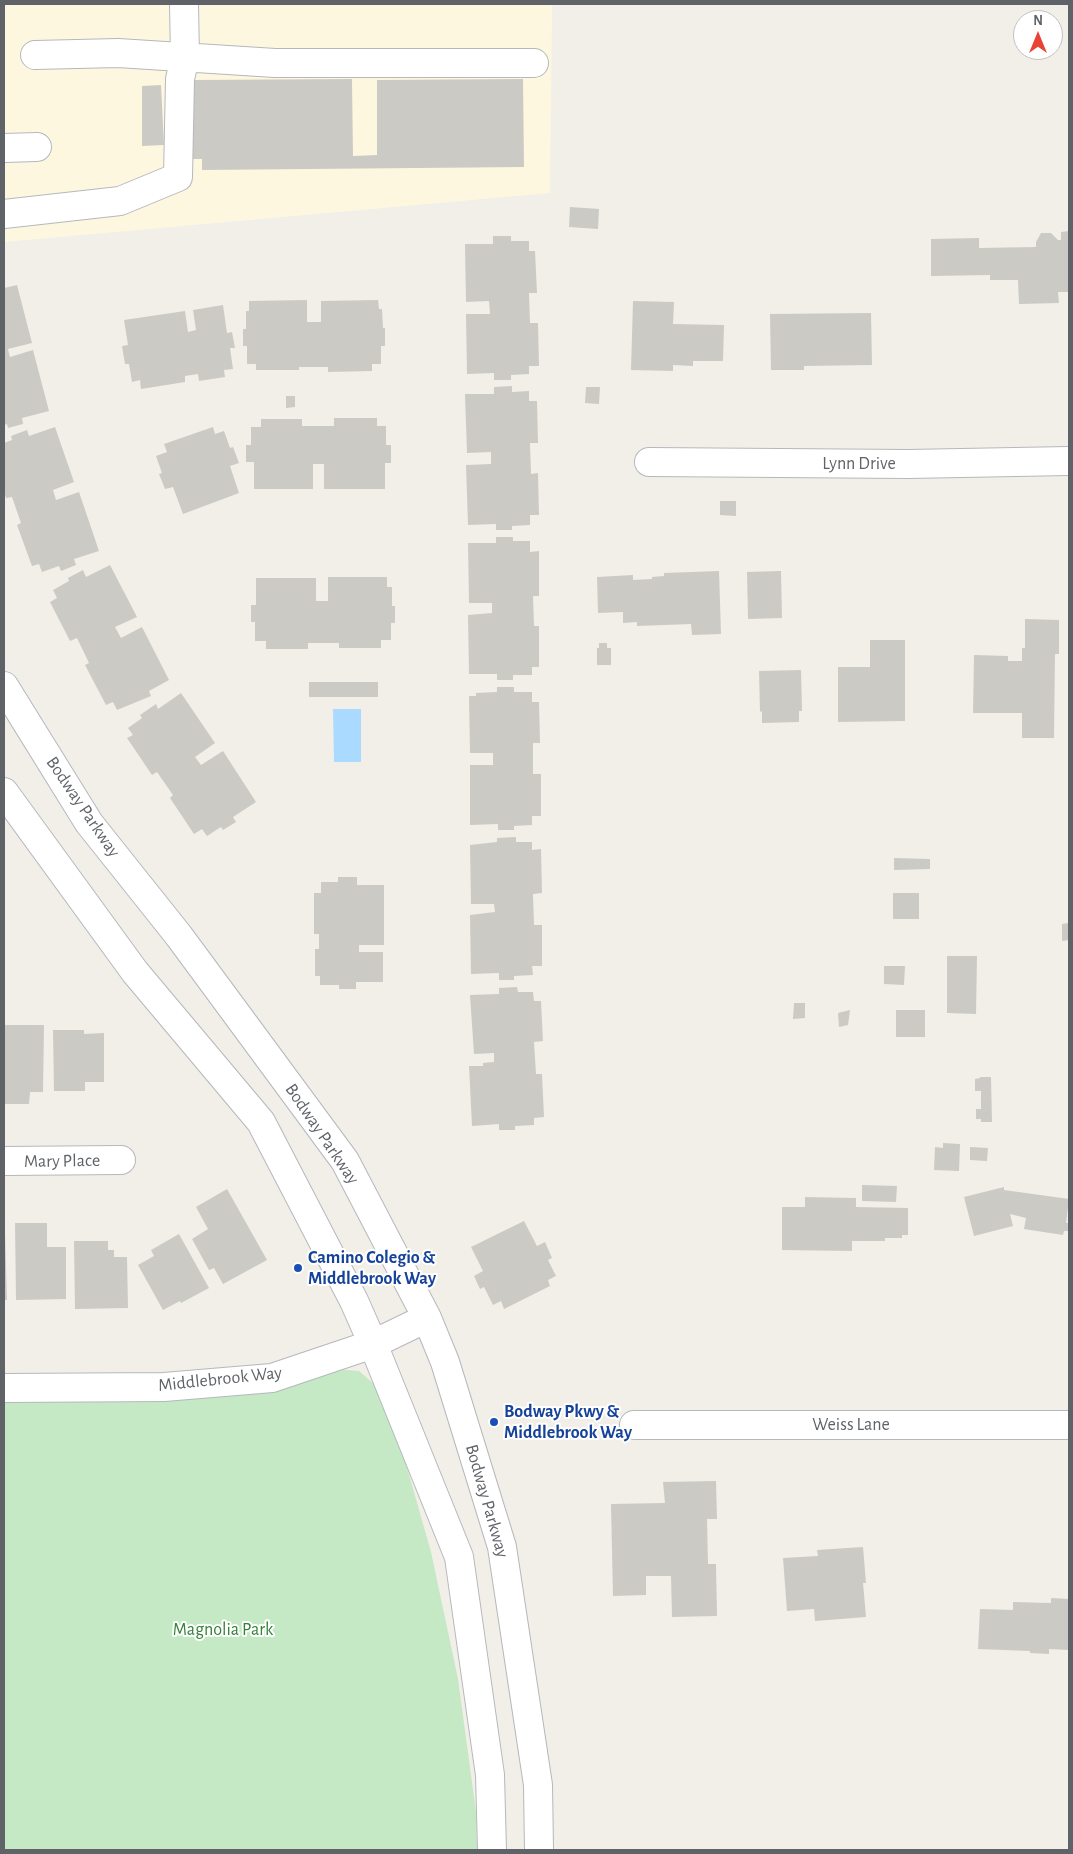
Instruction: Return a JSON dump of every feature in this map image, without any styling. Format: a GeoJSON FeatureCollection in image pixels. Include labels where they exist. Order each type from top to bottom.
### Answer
{"type":"FeatureCollection","features":[{"type":"Feature","properties":{"kind":"street"},"geometry":{"type":"LineString","coordinates":[[4,214],[120,201],[178,177],[180,79],[184,57],[184,4]]}},
{"type":"Feature","properties":{"kind":"street"},"geometry":{"type":"LineString","coordinates":[[35,55],[118,53],[275,63],[534,63]]}},
{"type":"Feature","properties":{"kind":"street"},"geometry":{"type":"LineString","coordinates":[[4,148],[36,147]]}},
{"type":"Feature","properties":{"kind":"street","name":"Lynn Drive"},"geometry":{"type":"LineString","coordinates":[[649,462],[908,464],[1069,461]]}},
{"type":"Feature","properties":{"kind":"street","name":"Bodway Parkway"},"geometry":{"type":"LineString","coordinates":[[4,686],[89,823],[179,936],[345,1161],[426,1318],[445,1362],[502,1547],[538,1785],[539,1850]]}},
{"type":"Feature","properties":{"kind":"street"},"geometry":{"type":"LineString","coordinates":[[4,792],[136,972],[261,1122],[350,1293],[373,1344],[459,1556],[490,1775],[492,1850]]}},
{"type":"Feature","properties":{"kind":"street","name":"Mary Place"},"geometry":{"type":"LineString","coordinates":[[4,1161],[121,1160]]}},
{"type":"Feature","properties":{"kind":"street","name":"Middlebrook Way"},"geometry":{"type":"LineString","coordinates":[[4,1388],[164,1387],[272,1378],[373,1344],[426,1318]]}},
{"type":"Feature","properties":{"kind":"street","name":"Weiss Lane"},"geometry":{"type":"LineString","coordinates":[[634,1425],[1069,1425]]}},
{"type":"Feature","properties":{"kind":"shaded area"},"geometry":{"type":"Polygon","coordinates":[[[4,4],[552,4],[550,193],[4,242],[4,4]]]}},
{"type":"Feature","properties":{"kind":"green space","name":"Magnolia Park"},"geometry":{"type":"Polygon","coordinates":[[[325,1368],[359,1371],[381,1390],[394,1422],[431,1552],[458,1679],[476,1812],[477,1850],[4,1850],[4,1397],[325,1368]]]}},
{"type":"Feature","properties":{"kind":"water"},"geometry":{"type":"Polygon","coordinates":[[[333,709],[361,709],[361,762],[334,762],[333,709]]]}},
{"type":"Feature","properties":{"kind":"building"},"geometry":{"type":"Polygon","coordinates":[[[352,79],[353,156],[377,155],[377,80],[523,79],[524,167],[202,170],[202,159],[191,159],[190,80],[352,79]]]}},
{"type":"Feature","properties":{"kind":"building"},"geometry":{"type":"Polygon","coordinates":[[[161,85],[164,145],[142,146],[142,86],[161,85]]]}},
{"type":"Feature","properties":{"kind":"building"},"geometry":{"type":"Polygon","coordinates":[[[570,207],[599,209],[598,229],[569,227],[570,207]]]}},
{"type":"Feature","properties":{"kind":"building"},"geometry":{"type":"Polygon","coordinates":[[[1069,231],[1069,292],[1058,292],[1059,303],[1019,304],[1018,280],[990,280],[990,275],[931,276],[931,239],[979,238],[979,248],[1036,247],[1036,242],[1041,233],[1051,233],[1058,240],[1061,240],[1061,232],[1069,231]]]}},
{"type":"Feature","properties":{"kind":"building"},"geometry":{"type":"Polygon","coordinates":[[[493,236],[511,236],[511,241],[529,241],[529,251],[535,251],[537,293],[529,293],[530,323],[538,323],[539,366],[529,366],[529,374],[511,375],[511,380],[494,380],[494,373],[467,374],[466,314],[490,314],[489,301],[466,302],[465,244],[493,244],[493,236]]]}},
{"type":"Feature","properties":{"kind":"building"},"geometry":{"type":"Polygon","coordinates":[[[17,285],[32,343],[8,349],[10,357],[33,350],[49,411],[22,418],[23,424],[8,428],[7,424],[4,425],[4,288],[17,285]]]}},
{"type":"Feature","properties":{"kind":"building"},"geometry":{"type":"Polygon","coordinates":[[[307,300],[307,322],[321,322],[321,301],[378,300],[379,309],[382,309],[383,328],[385,328],[385,346],[381,346],[381,364],[372,364],[372,371],[328,372],[328,367],[299,367],[299,370],[256,370],[256,364],[247,364],[247,346],[243,346],[243,329],[246,329],[246,311],[249,311],[249,301],[307,300]]]}},
{"type":"Feature","properties":{"kind":"building"},"geometry":{"type":"Polygon","coordinates":[[[633,301],[674,302],[673,324],[724,325],[723,361],[693,361],[693,366],[673,365],[673,371],[631,370],[633,301]]]}},
{"type":"Feature","properties":{"kind":"building"},"geometry":{"type":"Polygon","coordinates":[[[223,305],[227,333],[232,332],[235,348],[230,348],[233,369],[224,370],[225,377],[199,381],[198,374],[185,376],[185,382],[141,389],[140,380],[132,382],[129,364],[125,364],[122,346],[128,345],[124,320],[185,311],[188,332],[196,330],[193,310],[223,305]]]}},
{"type":"Feature","properties":{"kind":"building"},"geometry":{"type":"Polygon","coordinates":[[[871,313],[872,365],[804,366],[804,370],[771,370],[770,314],[871,313]]]}},
{"type":"Feature","properties":{"kind":"building"},"geometry":{"type":"Polygon","coordinates":[[[512,386],[512,392],[529,391],[529,401],[537,401],[538,443],[530,443],[531,474],[538,473],[539,515],[530,515],[530,525],[512,526],[512,530],[496,530],[496,524],[468,525],[466,465],[491,464],[491,452],[467,453],[465,394],[494,394],[494,387],[512,386]]]}},
{"type":"Feature","properties":{"kind":"building"},"geometry":{"type":"Polygon","coordinates":[[[586,387],[600,387],[599,404],[585,403],[586,387]]]}},
{"type":"Feature","properties":{"kind":"building"},"geometry":{"type":"Polygon","coordinates":[[[286,396],[295,396],[295,407],[286,408],[286,396]]]}},
{"type":"Feature","properties":{"kind":"building"},"geometry":{"type":"Polygon","coordinates":[[[334,418],[377,418],[377,426],[386,426],[386,445],[391,445],[391,463],[385,463],[385,489],[324,489],[324,464],[313,464],[313,489],[254,489],[254,462],[246,462],[246,445],[251,445],[251,427],[261,427],[261,419],[302,419],[302,426],[334,426],[334,418]]]}},
{"type":"Feature","properties":{"kind":"building"},"geometry":{"type":"Polygon","coordinates":[[[55,427],[74,482],[53,490],[56,500],[79,492],[99,551],[74,559],[76,565],[61,571],[59,566],[42,572],[39,564],[32,566],[17,525],[21,523],[12,497],[6,498],[4,491],[4,443],[12,440],[11,436],[27,430],[29,436],[55,427]]]}},
{"type":"Feature","properties":{"kind":"building"},"geometry":{"type":"Polygon","coordinates":[[[213,427],[215,434],[224,431],[230,448],[233,447],[239,463],[230,466],[239,493],[183,514],[173,487],[165,489],[159,474],[162,473],[156,456],[167,452],[164,444],[213,427]]]}},
{"type":"Feature","properties":{"kind":"building"},"geometry":{"type":"Polygon","coordinates":[[[720,501],[736,501],[736,516],[720,515],[720,501]]]}},
{"type":"Feature","properties":{"kind":"building"},"geometry":{"type":"Polygon","coordinates":[[[496,537],[513,537],[513,541],[530,541],[530,552],[539,551],[539,596],[533,596],[534,626],[539,626],[539,667],[532,667],[532,675],[513,675],[513,680],[497,680],[497,674],[469,674],[468,615],[492,613],[492,603],[469,603],[468,543],[496,543],[496,537]]]}},
{"type":"Feature","properties":{"kind":"building"},"geometry":{"type":"Polygon","coordinates":[[[110,565],[137,617],[115,627],[121,638],[142,627],[169,680],[149,691],[151,696],[117,710],[113,702],[106,705],[85,665],[89,663],[77,638],[70,641],[50,602],[57,598],[53,590],[69,581],[68,578],[83,570],[86,577],[110,565]]]}},
{"type":"Feature","properties":{"kind":"building"},"geometry":{"type":"Polygon","coordinates":[[[719,571],[721,634],[692,635],[691,624],[637,626],[637,622],[623,623],[623,612],[598,613],[597,577],[633,575],[633,580],[652,579],[652,577],[664,576],[664,573],[719,571]]]}},
{"type":"Feature","properties":{"kind":"building"},"geometry":{"type":"Polygon","coordinates":[[[781,571],[782,618],[748,619],[747,572],[781,571]]]}},
{"type":"Feature","properties":{"kind":"building"},"geometry":{"type":"Polygon","coordinates":[[[328,577],[387,577],[387,587],[392,587],[392,606],[395,606],[395,623],[391,623],[391,640],[381,640],[381,648],[339,648],[339,643],[308,643],[308,649],[266,649],[266,641],[255,641],[255,622],[251,622],[251,605],[256,605],[256,578],[316,578],[316,601],[328,601],[328,577]]]}},
{"type":"Feature","properties":{"kind":"building"},"geometry":{"type":"Polygon","coordinates":[[[1025,619],[1059,620],[1059,654],[1055,654],[1054,738],[1022,738],[1022,713],[973,713],[974,655],[1008,656],[1008,661],[1022,661],[1022,648],[1025,648],[1025,619]]]}},
{"type":"Feature","properties":{"kind":"building"},"geometry":{"type":"Polygon","coordinates":[[[870,640],[905,640],[905,721],[838,722],[838,667],[870,667],[870,640]]]}},
{"type":"Feature","properties":{"kind":"building"},"geometry":{"type":"Polygon","coordinates":[[[599,643],[607,643],[607,648],[611,648],[611,665],[597,665],[597,648],[599,648],[599,643]]]}},
{"type":"Feature","properties":{"kind":"building"},"geometry":{"type":"Polygon","coordinates":[[[801,670],[802,711],[799,711],[799,722],[762,723],[759,671],[801,670]]]}},
{"type":"Feature","properties":{"kind":"building"},"geometry":{"type":"Polygon","coordinates":[[[309,682],[378,682],[378,697],[309,697],[309,682]]]}},
{"type":"Feature","properties":{"kind":"building"},"geometry":{"type":"Polygon","coordinates":[[[497,687],[514,687],[514,692],[532,692],[532,702],[539,702],[540,743],[533,743],[533,774],[541,774],[541,816],[532,816],[532,825],[514,826],[514,830],[498,830],[498,824],[470,825],[470,765],[493,765],[493,753],[470,753],[469,696],[476,696],[476,693],[497,692],[497,687]]]}},
{"type":"Feature","properties":{"kind":"building"},"geometry":{"type":"Polygon","coordinates":[[[181,693],[215,743],[195,757],[201,765],[223,751],[256,802],[233,817],[236,822],[223,830],[221,827],[207,836],[202,829],[194,834],[170,798],[173,795],[157,772],[152,775],[127,738],[133,735],[128,728],[142,718],[140,715],[156,704],[158,709],[181,693]]]}},
{"type":"Feature","properties":{"kind":"building"},"geometry":{"type":"Polygon","coordinates":[[[516,837],[516,842],[532,842],[532,850],[541,849],[542,893],[533,894],[534,925],[542,925],[542,966],[532,966],[533,975],[514,976],[514,980],[499,980],[499,973],[471,974],[470,915],[495,912],[494,904],[471,904],[470,845],[497,842],[497,838],[516,837]]]}},
{"type":"Feature","properties":{"kind":"building"},"geometry":{"type":"Polygon","coordinates":[[[894,858],[930,859],[930,869],[894,870],[894,858]]]}},
{"type":"Feature","properties":{"kind":"building"},"geometry":{"type":"Polygon","coordinates":[[[338,877],[357,877],[357,885],[384,885],[384,945],[359,945],[359,952],[383,952],[383,982],[356,982],[356,989],[339,989],[339,985],[320,985],[320,976],[315,976],[315,949],[319,949],[319,934],[314,934],[314,893],[321,893],[321,882],[338,882],[338,877]]]}},
{"type":"Feature","properties":{"kind":"building"},"geometry":{"type":"Polygon","coordinates":[[[893,893],[919,893],[919,919],[893,919],[893,893]]]}},
{"type":"Feature","properties":{"kind":"building"},"geometry":{"type":"Polygon","coordinates":[[[1069,923],[1069,940],[1062,941],[1062,924],[1069,923]]]}},
{"type":"Feature","properties":{"kind":"building"},"geometry":{"type":"Polygon","coordinates":[[[947,956],[977,956],[976,1014],[947,1013],[947,956]]]}},
{"type":"Feature","properties":{"kind":"building"},"geometry":{"type":"Polygon","coordinates":[[[884,966],[905,966],[904,985],[884,984],[884,966]]]}},
{"type":"Feature","properties":{"kind":"building"},"geometry":{"type":"Polygon","coordinates":[[[517,987],[518,992],[533,992],[534,1001],[541,1001],[543,1041],[534,1042],[536,1074],[542,1074],[544,1117],[534,1118],[534,1125],[515,1126],[515,1130],[499,1130],[499,1124],[472,1126],[469,1066],[483,1066],[483,1063],[494,1062],[494,1053],[474,1054],[470,995],[499,994],[499,988],[517,987]]]}},
{"type":"Feature","properties":{"kind":"building"},"geometry":{"type":"Polygon","coordinates":[[[794,1003],[805,1003],[805,1018],[793,1019],[794,1003]]]}},
{"type":"Feature","properties":{"kind":"building"},"geometry":{"type":"Polygon","coordinates":[[[850,1010],[848,1025],[839,1027],[838,1013],[850,1010]]]}},
{"type":"Feature","properties":{"kind":"building"},"geometry":{"type":"Polygon","coordinates":[[[896,1010],[925,1010],[925,1037],[896,1037],[896,1010]]]}},
{"type":"Feature","properties":{"kind":"building"},"geometry":{"type":"Polygon","coordinates":[[[4,1025],[44,1025],[43,1092],[30,1092],[29,1104],[4,1104],[4,1025]]]}},
{"type":"Feature","properties":{"kind":"building"},"geometry":{"type":"Polygon","coordinates":[[[53,1030],[84,1030],[84,1034],[104,1033],[104,1082],[85,1082],[85,1091],[54,1091],[53,1030]]]}},
{"type":"Feature","properties":{"kind":"building"},"geometry":{"type":"Polygon","coordinates":[[[991,1077],[992,1122],[981,1122],[981,1119],[976,1119],[976,1109],[981,1109],[981,1091],[975,1091],[975,1079],[991,1077]]]}},
{"type":"Feature","properties":{"kind":"building"},"geometry":{"type":"Polygon","coordinates":[[[943,1143],[960,1144],[959,1171],[934,1170],[935,1147],[943,1148],[943,1143]]]}},
{"type":"Feature","properties":{"kind":"building"},"geometry":{"type":"Polygon","coordinates":[[[970,1147],[988,1148],[987,1161],[970,1160],[970,1147]]]}},
{"type":"Feature","properties":{"kind":"building"},"geometry":{"type":"Polygon","coordinates":[[[862,1185],[897,1186],[896,1202],[862,1201],[862,1185]]]}},
{"type":"Feature","properties":{"kind":"building"},"geometry":{"type":"Polygon","coordinates":[[[1004,1187],[1004,1190],[1069,1199],[1066,1223],[1069,1223],[1068,1231],[1064,1231],[1063,1235],[1024,1229],[1026,1218],[1010,1214],[1013,1226],[974,1236],[964,1197],[1004,1187]]]}},
{"type":"Feature","properties":{"kind":"building"},"geometry":{"type":"Polygon","coordinates":[[[227,1189],[267,1260],[223,1284],[214,1268],[209,1270],[192,1239],[208,1229],[196,1207],[227,1189]]]}},
{"type":"Feature","properties":{"kind":"building"},"geometry":{"type":"Polygon","coordinates":[[[805,1197],[856,1198],[856,1207],[908,1208],[908,1235],[902,1235],[902,1238],[885,1238],[885,1241],[852,1241],[852,1251],[782,1250],[782,1207],[805,1207],[805,1197]]]}},
{"type":"Feature","properties":{"kind":"building"},"geometry":{"type":"Polygon","coordinates":[[[524,1221],[537,1246],[545,1242],[552,1258],[548,1260],[556,1276],[548,1280],[550,1286],[504,1309],[501,1301],[493,1305],[484,1287],[480,1289],[474,1276],[483,1271],[471,1247],[524,1221]]]}},
{"type":"Feature","properties":{"kind":"building"},"geometry":{"type":"Polygon","coordinates":[[[15,1223],[47,1223],[47,1247],[66,1247],[66,1299],[16,1300],[15,1223]]]}},
{"type":"Feature","properties":{"kind":"building"},"geometry":{"type":"Polygon","coordinates":[[[5,1233],[7,1300],[4,1300],[5,1233]]]}},
{"type":"Feature","properties":{"kind":"building"},"geometry":{"type":"Polygon","coordinates":[[[179,1234],[209,1288],[163,1310],[138,1265],[154,1256],[151,1250],[179,1234]]]}},
{"type":"Feature","properties":{"kind":"building"},"geometry":{"type":"Polygon","coordinates":[[[74,1241],[108,1241],[108,1250],[114,1250],[114,1257],[127,1257],[128,1308],[75,1309],[74,1241]]]}},
{"type":"Feature","properties":{"kind":"building"},"geometry":{"type":"Polygon","coordinates":[[[716,1481],[717,1519],[707,1519],[708,1564],[716,1564],[717,1616],[672,1617],[671,1576],[646,1576],[646,1595],[613,1596],[611,1504],[665,1503],[663,1482],[716,1481]]]}},
{"type":"Feature","properties":{"kind":"building"},"geometry":{"type":"Polygon","coordinates":[[[863,1547],[866,1583],[863,1583],[866,1617],[815,1621],[814,1609],[787,1611],[783,1558],[818,1556],[817,1550],[863,1547]]]}},
{"type":"Feature","properties":{"kind":"building"},"geometry":{"type":"Polygon","coordinates":[[[1051,1598],[1069,1599],[1069,1650],[1049,1649],[1049,1654],[1030,1653],[1030,1651],[978,1649],[980,1609],[1013,1610],[1013,1602],[1051,1603],[1051,1598]]]}},
{"type":"Feature","properties":{"kind":"place","name":"Camino Colegio & Middlebrook Way"},"geometry":{"type":"Point","coordinates":[298,1268]}},
{"type":"Feature","properties":{"kind":"place","name":"Bodway Pkwy & Middlebrook Way"},"geometry":{"type":"Point","coordinates":[494,1422]}}]}
